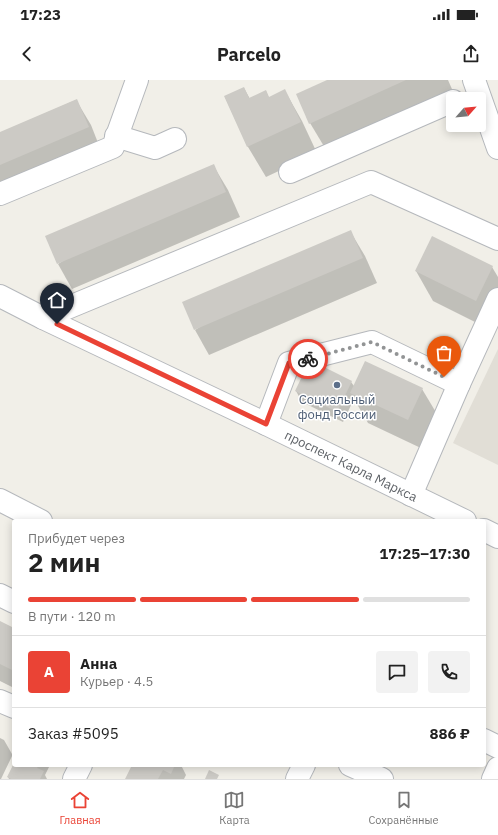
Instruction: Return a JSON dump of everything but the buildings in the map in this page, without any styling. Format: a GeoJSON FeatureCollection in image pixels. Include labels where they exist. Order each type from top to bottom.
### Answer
{"type":"FeatureCollection","features":[{"type":"Feature","properties":{"kind":"street"},"geometry":{"type":"LineString","coordinates":[[0,194],[113,147],[137,80]]}},
{"type":"Feature","properties":{"kind":"street"},"geometry":{"type":"LineString","coordinates":[[470,90],[498,148]]}},
{"type":"Feature","properties":{"kind":"street"},"geometry":{"type":"LineString","coordinates":[[290,172],[446,104]]}},
{"type":"Feature","properties":{"kind":"street"},"geometry":{"type":"LineString","coordinates":[[116,136],[154,148],[175,139]]}},
{"type":"Feature","properties":{"kind":"street"},"geometry":{"type":"LineString","coordinates":[[43,318],[371,182],[498,239]]}},
{"type":"Feature","properties":{"kind":"street","name":"проспект Карла Маркса"},"geometry":{"type":"LineString","coordinates":[[0,296],[461,519]]}},
{"type":"Feature","properties":{"kind":"street"},"geometry":{"type":"LineString","coordinates":[[411,495],[458,384],[498,299]]}},
{"type":"Feature","properties":{"kind":"street"},"geometry":{"type":"LineString","coordinates":[[266,424],[289,363],[372,342],[458,384]]}},
{"type":"Feature","properties":{"kind":"street"},"geometry":{"type":"LineString","coordinates":[[0,500],[37,519]]}},
{"type":"Feature","properties":{"kind":"street"},"geometry":{"type":"LineString","coordinates":[[486,531],[498,537]]}},
{"type":"Feature","properties":{"kind":"street"},"geometry":{"type":"LineString","coordinates":[[0,595],[12,601]]}},
{"type":"Feature","properties":{"kind":"street"},"geometry":{"type":"LineString","coordinates":[[0,701],[12,706]]}},
{"type":"Feature","properties":{"kind":"street"},"geometry":{"type":"LineString","coordinates":[[486,741],[498,747]]}},
{"type":"Feature","properties":{"kind":"street"},"geometry":{"type":"LineString","coordinates":[[74,779],[80,767]]}},
{"type":"Feature","properties":{"kind":"street"},"geometry":{"type":"LineString","coordinates":[[297,779],[303,767]]}},
{"type":"Feature","properties":{"kind":"street"},"geometry":{"type":"LineString","coordinates":[[355,767],[382,779]]}},
{"type":"Feature","properties":{"kind":"street"},"geometry":{"type":"LineString","coordinates":[[493,779],[498,768]]}},
{"type":"Feature","properties":{"kind":"shaded area"},"geometry":{"type":"Polygon","coordinates":[[[498,349],[498,465],[453,443],[498,349]]]}},
{"type":"Feature","properties":{"kind":"way so far"},"geometry":{"type":"LineString","coordinates":[[308,359],[372,342],[444,377]]}},
{"type":"Feature","properties":{"kind":"place","name":"Социальный фонд России"},"geometry":{"type":"Point","coordinates":[337,385]}},
{"type":"Feature","properties":{"kind":"route"},"geometry":{"type":"LineString","coordinates":[[57,324],[266,424],[289,363],[308,359]]}}]}
